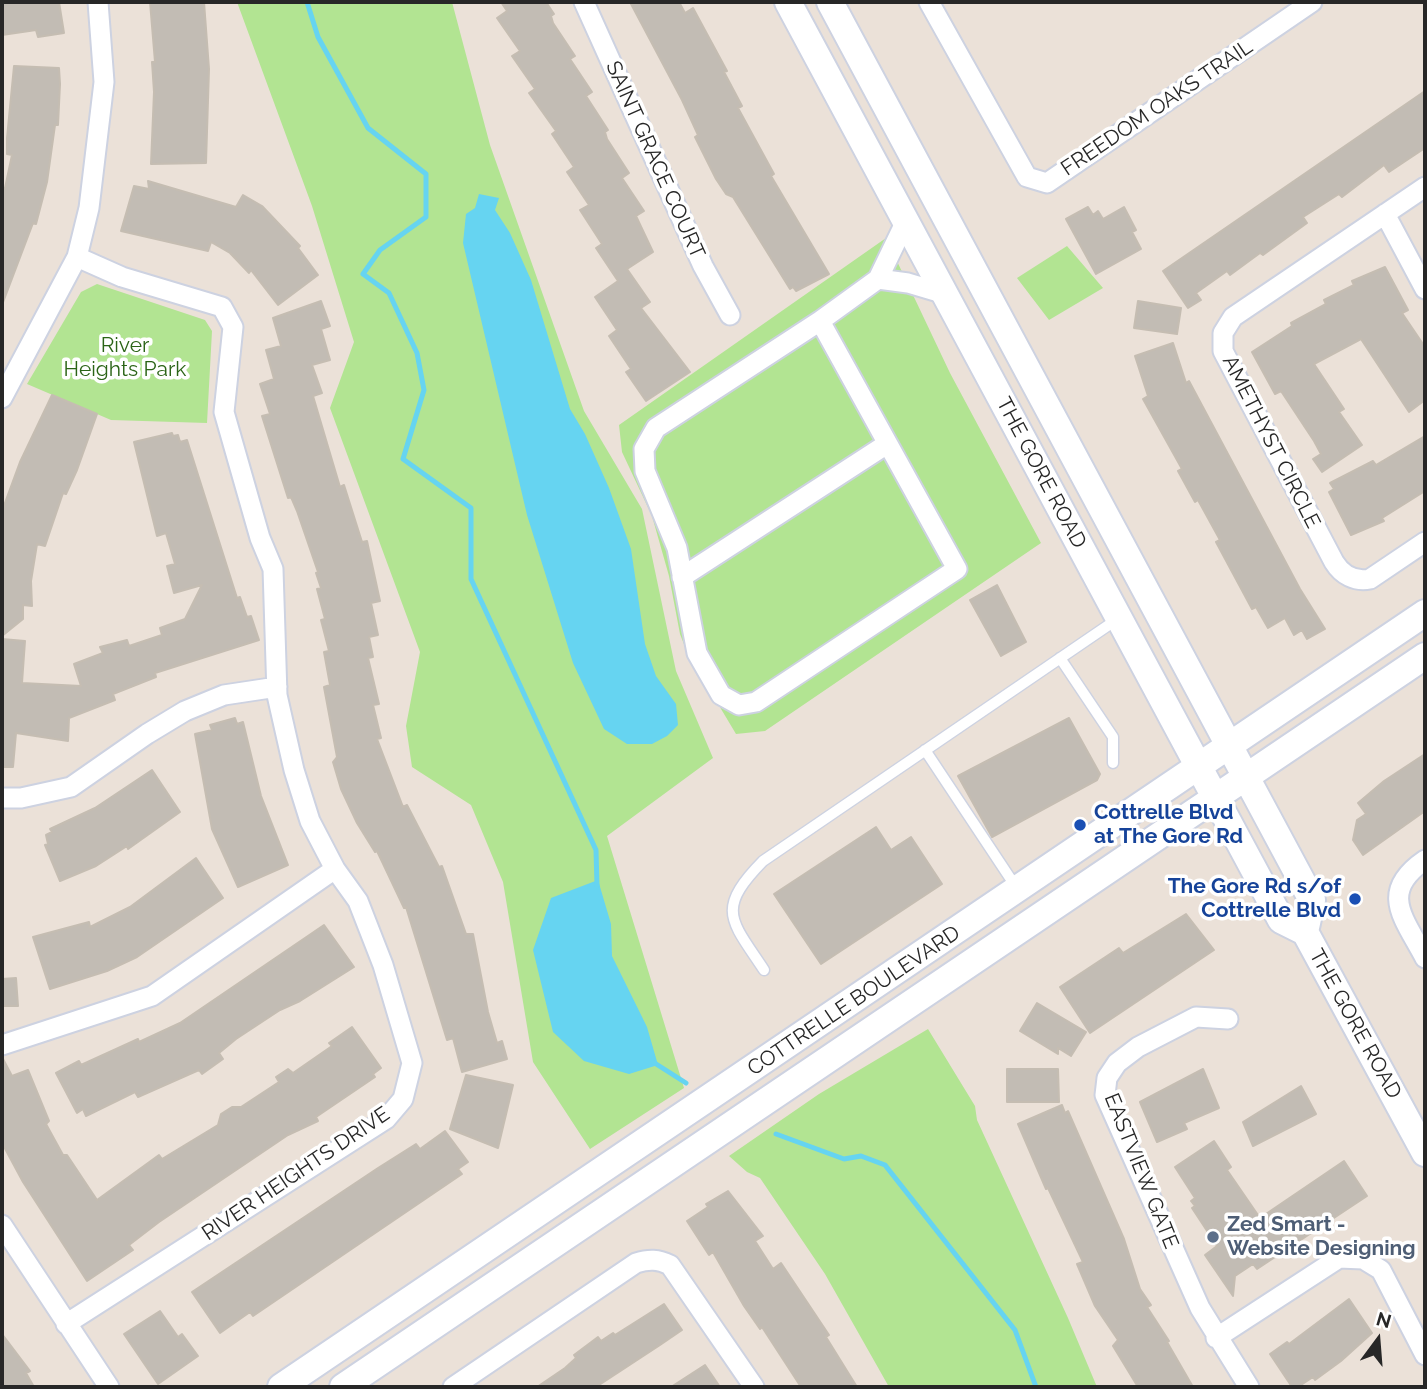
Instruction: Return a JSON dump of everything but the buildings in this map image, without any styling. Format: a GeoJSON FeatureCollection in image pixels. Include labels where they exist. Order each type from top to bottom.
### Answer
{"type":"FeatureCollection","features":[{"type":"Feature","properties":{"kind":"main road","name":"THE GORE ROAD"},"geometry":{"type":"LineString","coordinates":[[788,2],[1281,920],[1304,932],[1425,1153]]}},
{"type":"Feature","properties":{"kind":"main road","name":"THE GORE ROAD"},"geometry":{"type":"LineString","coordinates":[[830,2],[1311,900],[1304,932]]}},
{"type":"Feature","properties":{"kind":"main road"},"geometry":{"type":"LineString","coordinates":[[943,290],[973,270]]}},
{"type":"Feature","properties":{"kind":"main road","name":"COTTRELLE BOULEVARD"},"geometry":{"type":"LineString","coordinates":[[281,1387],[1425,614]]}},
{"type":"Feature","properties":{"kind":"main road","name":"COTTRELLE BOULEVARD"},"geometry":{"type":"LineString","coordinates":[[343,1387],[1425,656]]}},
{"type":"Feature","properties":{"kind":"street"},"geometry":{"type":"LineString","coordinates":[[2,397],[77,257],[89,208],[104,82],[98,2]]}},
{"type":"Feature","properties":{"kind":"street","name":"SAINT GRACE COURT"},"geometry":{"type":"LineString","coordinates":[[584,2],[703,266],[730,315]]}},
{"type":"Feature","properties":{"kind":"street","name":"FREEDOM OAKS TRAIL"},"geometry":{"type":"LineString","coordinates":[[929,2],[1027,177],[1047,183],[1312,2]]}},
{"type":"Feature","properties":{"kind":"street","name":"AMETHYST CIRCLE"},"geometry":{"type":"LineString","coordinates":[[1425,187],[1233,317],[1223,333],[1223,351],[1327,550],[1343,573],[1362,580],[1370,579],[1425,542]]}},
{"type":"Feature","properties":{"kind":"street"},"geometry":{"type":"LineString","coordinates":[[1385,214],[1425,289]]}},
{"type":"Feature","properties":{"kind":"street"},"geometry":{"type":"LineString","coordinates":[[820,321],[957,569],[756,702],[739,705],[721,695],[697,653],[677,548],[645,471],[644,449],[656,428],[820,321],[878,279],[906,221]]}},
{"type":"Feature","properties":{"kind":"street","name":"RIVER HEIGHTS DRIVE"},"geometry":{"type":"LineString","coordinates":[[66,1324],[386,1119],[403,1099],[412,1063],[383,965],[358,901],[335,869],[310,821],[294,770],[277,687],[274,569],[260,538],[224,412],[233,327],[222,307],[122,277],[77,257]]}},
{"type":"Feature","properties":{"kind":"street"},"geometry":{"type":"LineString","coordinates":[[878,279],[943,290]]}},
{"type":"Feature","properties":{"kind":"street"},"geometry":{"type":"LineString","coordinates":[[682,578],[887,443]]}},
{"type":"Feature","properties":{"kind":"street"},"geometry":{"type":"LineString","coordinates":[[2,798],[22,799],[71,788],[147,734],[186,711],[224,695],[277,687]]}},
{"type":"Feature","properties":{"kind":"street"},"geometry":{"type":"LineString","coordinates":[[1425,860],[1401,881],[1397,894],[1400,909],[1425,958]]}},
{"type":"Feature","properties":{"kind":"street"},"geometry":{"type":"LineString","coordinates":[[2,1045],[152,996],[335,869]]}},
{"type":"Feature","properties":{"kind":"street","name":"EASTVIEW GATE"},"geometry":{"type":"LineString","coordinates":[[1228,1019],[1196,1017],[1138,1047],[1118,1063],[1107,1078],[1105,1095],[1171,1247],[1216,1338],[1249,1387]]}},
{"type":"Feature","properties":{"kind":"street"},"geometry":{"type":"LineString","coordinates":[[2,1225],[108,1387]]}},
{"type":"Feature","properties":{"kind":"street"},"geometry":{"type":"LineString","coordinates":[[1216,1338],[1339,1258],[1363,1259],[1381,1270],[1425,1355]]}},
{"type":"Feature","properties":{"kind":"street"},"geometry":{"type":"LineString","coordinates":[[453,1387],[636,1263],[647,1260],[660,1260],[670,1265],[754,1387]]}},
{"type":"Feature","properties":{"kind":"lane"},"geometry":{"type":"LineString","coordinates":[[764,970],[733,923],[732,901],[744,880],[762,862],[1119,618]]}},
{"type":"Feature","properties":{"kind":"lane"},"geometry":{"type":"LineString","coordinates":[[1060,658],[1113,737],[1113,763]]}},
{"type":"Feature","properties":{"kind":"lane"},"geometry":{"type":"LineString","coordinates":[[925,750],[1018,890]]}},
{"type":"Feature","properties":{"kind":"green space"},"geometry":{"type":"Polygon","coordinates":[[[237,2],[452,2],[490,145],[584,411],[642,509],[676,671],[713,758],[607,836],[684,1088],[590,1149],[533,1062],[503,882],[471,805],[412,767],[406,726],[420,652],[330,408],[354,342],[312,206],[237,2]]]}},
{"type":"Feature","properties":{"kind":"green space"},"geometry":{"type":"Polygon","coordinates":[[[886,238],[950,373],[1041,543],[765,731],[736,734],[687,652],[680,634],[669,576],[652,516],[622,452],[619,425],[886,238]]]}},
{"type":"Feature","properties":{"kind":"green space"},"geometry":{"type":"Polygon","coordinates":[[[1067,246],[1103,288],[1049,320],[1017,278],[1067,246]]]}},
{"type":"Feature","properties":{"kind":"green space","name":"River Heights Park"},"geometry":{"type":"Polygon","coordinates":[[[97,284],[205,320],[212,331],[207,423],[111,420],[27,384],[81,292],[97,284]]]}},
{"type":"Feature","properties":{"kind":"green space"},"geometry":{"type":"Polygon","coordinates":[[[928,1029],[975,1106],[977,1120],[1097,1387],[889,1387],[825,1274],[760,1178],[747,1172],[729,1156],[819,1094],[928,1029]]]}},
{"type":"Feature","properties":{"kind":"water"},"geometry":{"type":"Polygon","coordinates":[[[479,194],[499,198],[495,210],[510,233],[531,280],[570,409],[585,434],[609,488],[631,549],[645,644],[656,676],[676,704],[678,725],[667,736],[652,744],[627,744],[604,729],[573,663],[527,515],[463,243],[466,214],[475,208],[479,194]]]}},
{"type":"Feature","properties":{"kind":"water"},"geometry":{"type":"Polygon","coordinates":[[[598,880],[611,924],[612,956],[647,1027],[658,1065],[629,1074],[584,1061],[553,1032],[533,950],[551,898],[598,880]]]}},
{"type":"Feature","properties":{"kind":"waterway"},"geometry":{"type":"LineString","coordinates":[[307,2],[318,37],[368,128],[426,174],[426,217],[380,250],[363,274],[389,293],[417,353],[424,390],[403,459],[471,508],[471,579],[596,850],[597,886]]}},
{"type":"Feature","properties":{"kind":"waterway"},"geometry":{"type":"LineString","coordinates":[[653,1062],[686,1083]]}},
{"type":"Feature","properties":{"kind":"waterway"},"geometry":{"type":"LineString","coordinates":[[776,1134],[844,1159],[861,1156],[885,1165],[1015,1330],[1036,1387]]}},
{"type":"Feature","properties":{"kind":"place","name":"Cottrelle Blvd at The Gore Rd"},"geometry":{"type":"Point","coordinates":[1080,825]}},
{"type":"Feature","properties":{"kind":"place","name":"The Gore Rd s/of Cottrelle Blvd"},"geometry":{"type":"Point","coordinates":[1355,899]}},
{"type":"Feature","properties":{"kind":"place","name":"Zed Smart - Website Designing"},"geometry":{"type":"Point","coordinates":[1213,1237]}}]}
